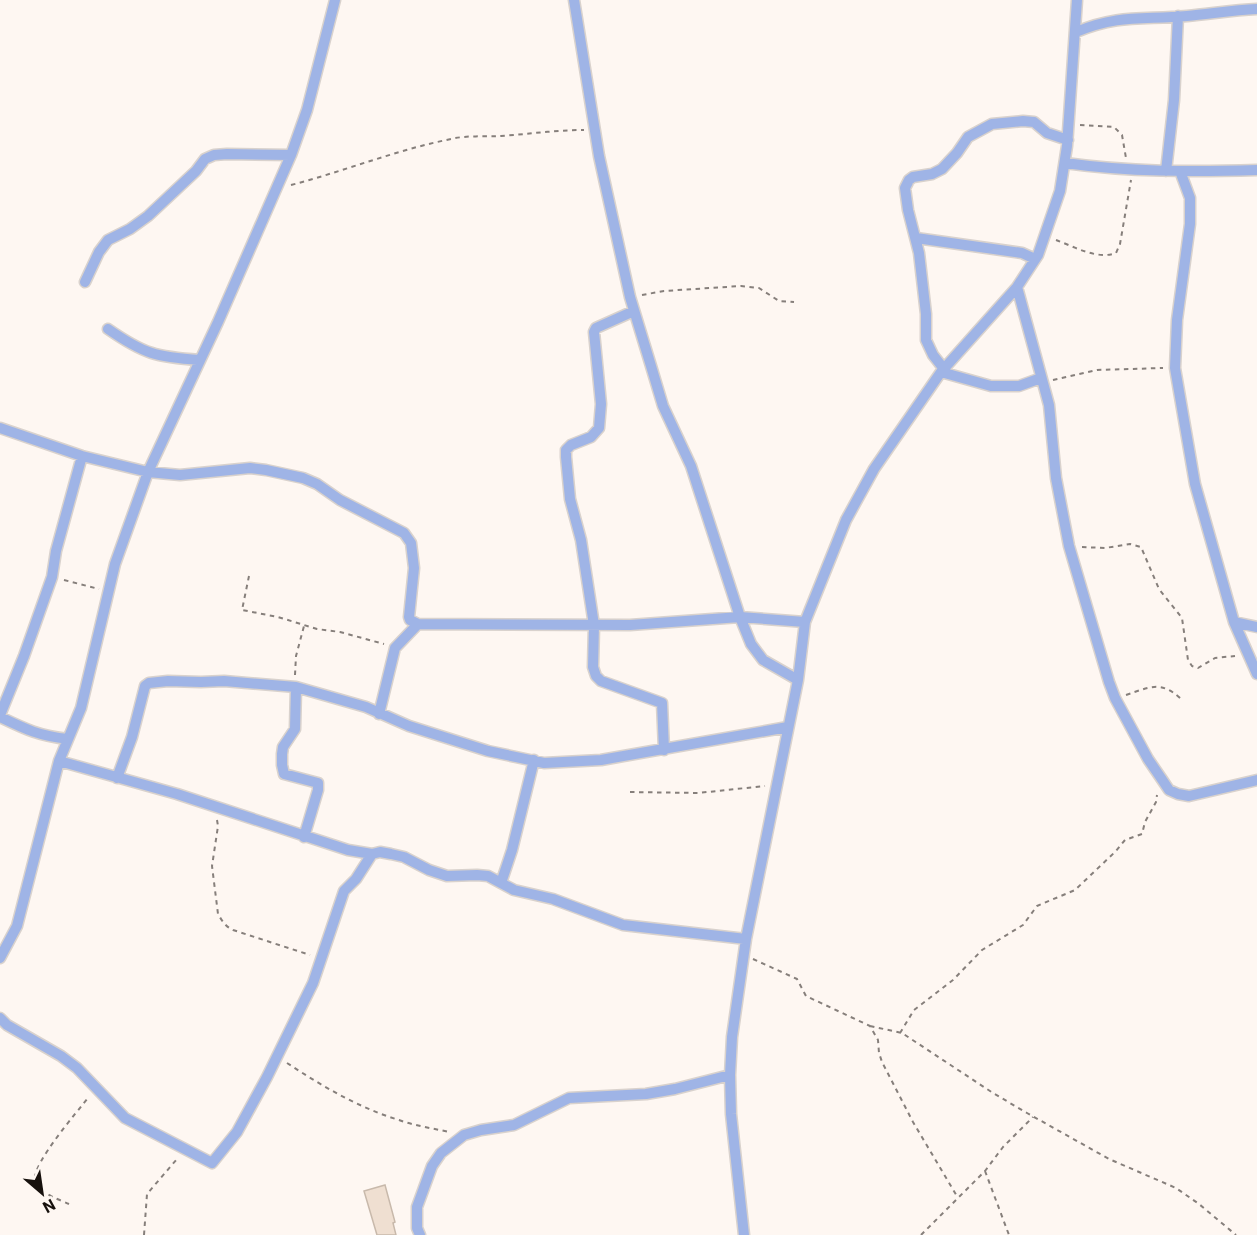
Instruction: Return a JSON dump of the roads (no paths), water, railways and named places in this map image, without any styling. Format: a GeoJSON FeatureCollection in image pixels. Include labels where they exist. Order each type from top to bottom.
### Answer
{"type":"FeatureCollection","features":[{"type":"Feature","properties":{"kind":"street"},"geometry":{"type":"LineString","coordinates":[[0,958],[17,926],[58,761],[81,708],[115,564],[148,472],[291,155],[307,111],[335,0]]}},
{"type":"Feature","properties":{"kind":"street"},"geometry":{"type":"LineString","coordinates":[[574,0],[598,156],[630,297],[663,406],[691,466],[740,617],[752,644],[763,660],[798,680]]}},
{"type":"Feature","properties":{"kind":"street"},"geometry":{"type":"LineString","coordinates":[[744,1235],[731,1114],[732,1037],[743,954],[798,680],[806,622],[837,541],[859,493],[943,370],[1017,287],[1035,258],[1045,236],[1060,191],[1065,163],[1077,0]]}},
{"type":"Feature","properties":{"kind":"street"},"geometry":{"type":"LineString","coordinates":[[1076,32],[1097,23],[1116,19],[1178,16],[1227,5],[1257,9]]}},
{"type":"Feature","properties":{"kind":"street"},"geometry":{"type":"LineString","coordinates":[[1166,171],[1174,100],[1178,16]]}},
{"type":"Feature","properties":{"kind":"street"},"geometry":{"type":"LineString","coordinates":[[1042,380],[1018,386],[991,386],[943,370],[926,340],[926,314],[916,238],[908,210],[906,188],[913,177],[932,174],[942,168],[957,153],[968,137],[992,124],[1034,122],[1047,133],[1068,140]]}},
{"type":"Feature","properties":{"kind":"street"},"geometry":{"type":"LineString","coordinates":[[85,282],[99,252],[108,240],[130,229],[148,216],[196,171],[205,159],[214,155],[227,154],[291,155]]}},
{"type":"Feature","properties":{"kind":"street"},"geometry":{"type":"LineString","coordinates":[[1065,163],[1131,170],[1257,170]]}},
{"type":"Feature","properties":{"kind":"street"},"geometry":{"type":"LineString","coordinates":[[1180,171],[1190,198],[1190,224],[1177,320],[1175,368],[1195,484],[1234,622],[1257,674]]}},
{"type":"Feature","properties":{"kind":"street"},"geometry":{"type":"LineString","coordinates":[[916,238],[1022,253],[1035,258]]}},
{"type":"Feature","properties":{"kind":"street"},"geometry":{"type":"LineString","coordinates":[[1017,287],[1050,414],[1056,478],[1069,546],[1101,658],[1115,698],[1169,790],[1189,796],[1257,780]]}},
{"type":"Feature","properties":{"kind":"street"},"geometry":{"type":"LineString","coordinates":[[634,311],[596,327],[594,332],[601,404],[599,428],[591,437],[571,445],[566,450],[570,499],[581,540],[594,625],[593,667],[596,676],[607,683],[662,703],[664,750]]}},
{"type":"Feature","properties":{"kind":"street"},"geometry":{"type":"LineString","coordinates":[[108,329],[150,354],[200,360]]}},
{"type":"Feature","properties":{"kind":"street"},"geometry":{"type":"LineString","coordinates":[[0,428],[82,456],[148,472],[180,475],[250,468],[303,478],[317,484],[340,500],[404,533],[414,551],[409,617],[418,624],[630,625],[740,617],[806,622]]}},
{"type":"Feature","properties":{"kind":"street"},"geometry":{"type":"LineString","coordinates":[[68,739],[36,734],[0,716],[52,578],[56,551],[82,456]]}},
{"type":"Feature","properties":{"kind":"street"},"geometry":{"type":"LineString","coordinates":[[1234,622],[1257,627]]}},
{"type":"Feature","properties":{"kind":"street"},"geometry":{"type":"LineString","coordinates":[[379,714],[395,648],[418,624]]}},
{"type":"Feature","properties":{"kind":"street"},"geometry":{"type":"LineString","coordinates":[[117,778],[132,737],[143,691],[149,683],[234,681],[296,687],[366,707],[409,726],[488,751],[544,763],[580,762],[664,750],[788,727]]}},
{"type":"Feature","properties":{"kind":"street"},"geometry":{"type":"LineString","coordinates":[[296,687],[295,729],[283,747],[282,765],[284,774],[314,781],[318,786],[304,837]]}},
{"type":"Feature","properties":{"kind":"street"},"geometry":{"type":"LineString","coordinates":[[501,883],[512,850],[534,760]]}},
{"type":"Feature","properties":{"kind":"street"},"geometry":{"type":"LineString","coordinates":[[58,761],[211,804],[348,850],[372,854],[381,852],[404,857],[447,876],[488,876],[514,890],[553,899],[623,925],[746,939]]}},
{"type":"Feature","properties":{"kind":"street"},"geometry":{"type":"LineString","coordinates":[[0,1018],[77,1068],[125,1118],[210,1163],[214,1162],[237,1132],[277,1057],[313,983],[344,891],[356,879],[372,854]]}},
{"type":"Feature","properties":{"kind":"street"},"geometry":{"type":"LineString","coordinates":[[420,1235],[417,1228],[417,1207],[432,1166],[441,1153],[464,1135],[514,1125],[569,1098],[646,1094],[730,1075]]}}]}
